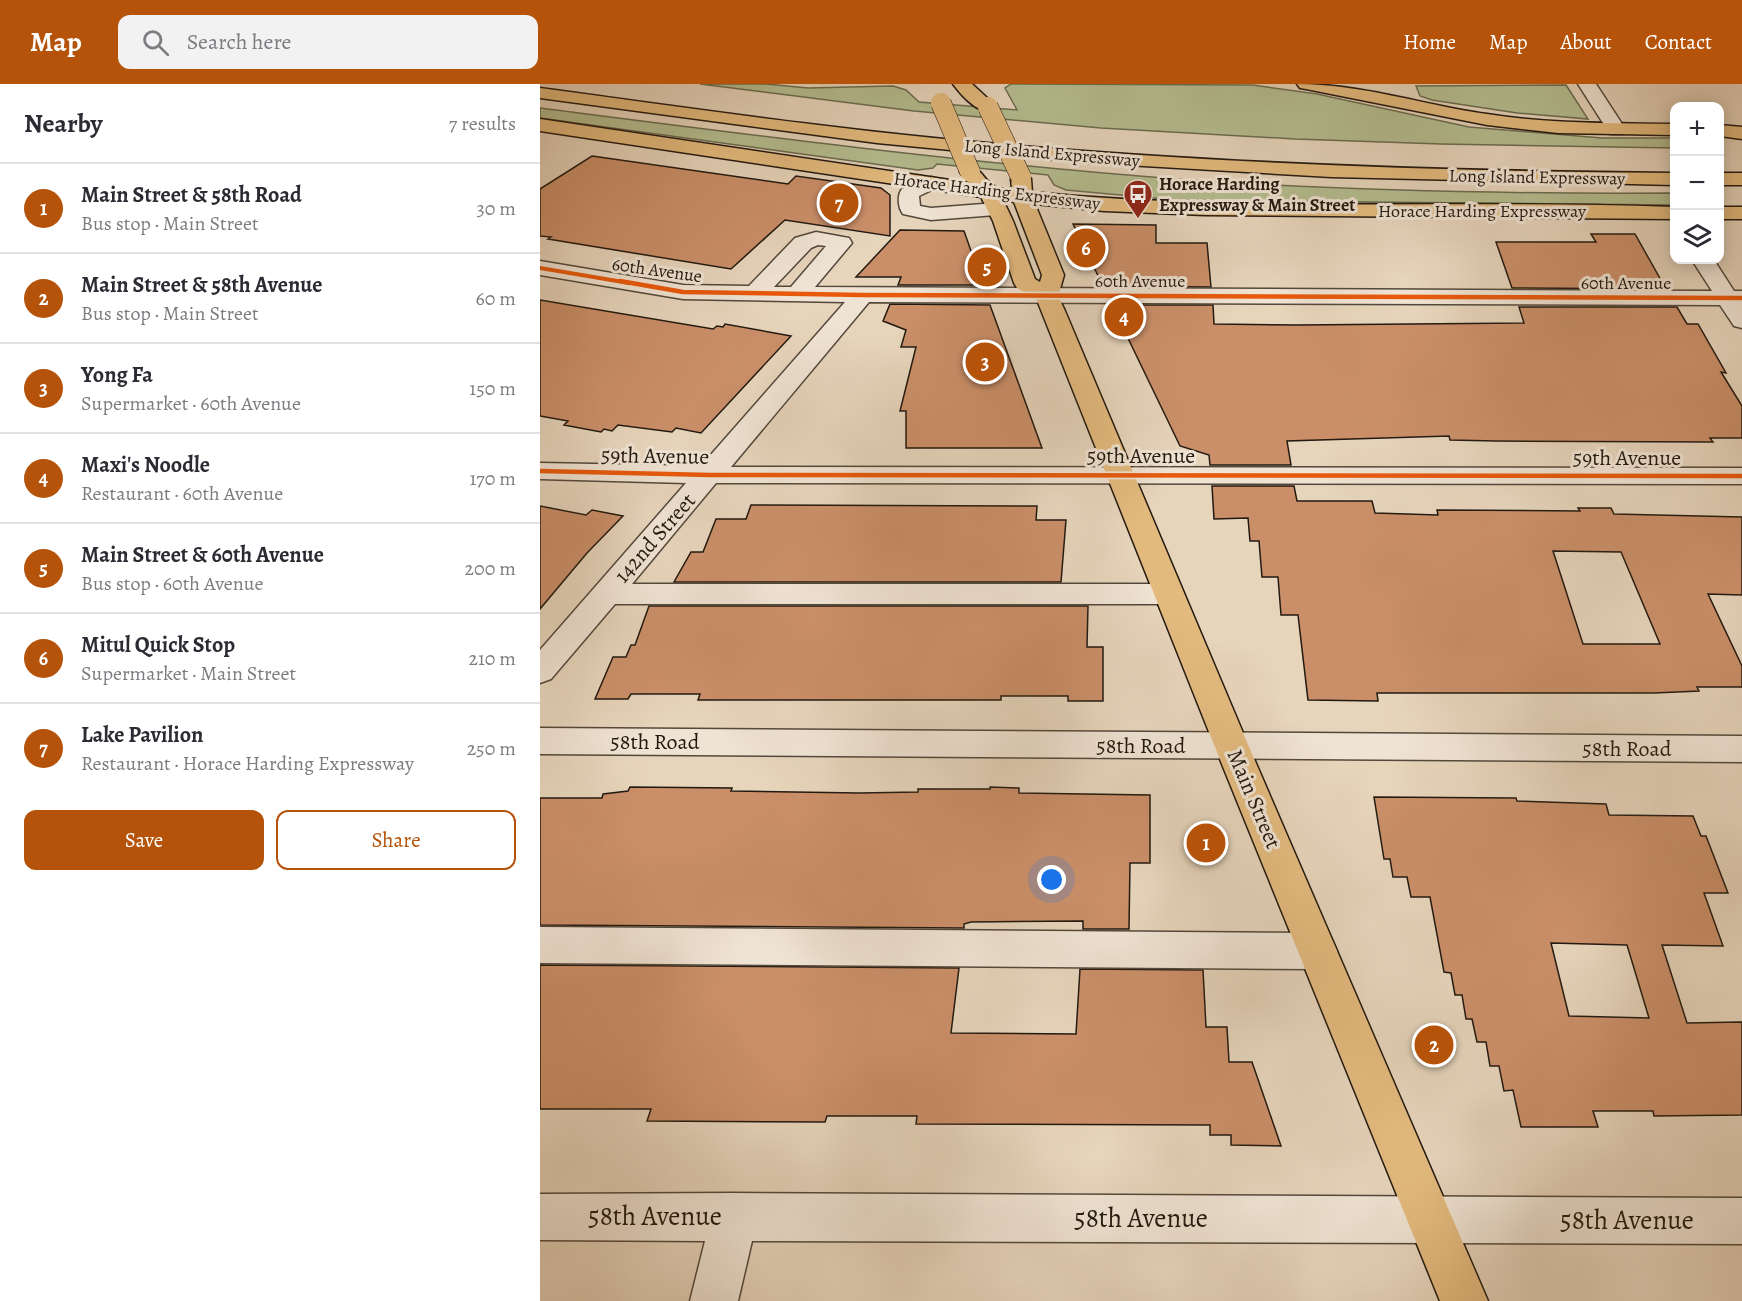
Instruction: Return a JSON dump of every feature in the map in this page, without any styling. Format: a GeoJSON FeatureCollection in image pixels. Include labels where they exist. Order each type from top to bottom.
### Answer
{"type":"FeatureCollection","features":[{"type":"Feature","properties":{"kind":"main road"},"geometry":{"type":"LineString","coordinates":[[950,84],[941,103],[970,172],[993,200],[1025,283],[1047,296]]}},
{"type":"Feature","properties":{"kind":"main road","name":"Main Street"},"geometry":{"type":"LineString","coordinates":[[962,84],[988,107],[1021,187],[1053,275],[1047,296],[1232,747],[1464,1301]]}},
{"type":"Feature","properties":{"kind":"main road"},"geometry":{"type":"LineString","coordinates":[[1306,84],[1487,120],[1558,128],[1670,130]]}},
{"type":"Feature","properties":{"kind":"main road","name":"Long Island Expressway"},"geometry":{"type":"LineString","coordinates":[[540,93],[841,133],[1068,155],[1376,173],[1670,179]]}},
{"type":"Feature","properties":{"kind":"main road","name":"Long Island Expressway"},"geometry":{"type":"LineString","coordinates":[[932,124],[1024,132]]}},
{"type":"Feature","properties":{"kind":"main road","name":"Horace Harding Expressway"},"geometry":{"type":"LineString","coordinates":[[540,125],[931,183],[993,200],[1021,187],[1125,206],[1205,209],[1670,213]]}},
{"type":"Feature","properties":{"kind":"main road"},"geometry":{"type":"LineString","coordinates":[[1724,131],[1742,132]]}},
{"type":"Feature","properties":{"kind":"main road"},"geometry":{"type":"LineString","coordinates":[[1724,179],[1742,179]]}},
{"type":"Feature","properties":{"kind":"main road"},"geometry":{"type":"LineString","coordinates":[[1724,213],[1742,213]]}},
{"type":"Feature","properties":{"kind":"street"},"geometry":{"type":"LineString","coordinates":[[1587,84],[1617,129]]}},
{"type":"Feature","properties":{"kind":"street"},"geometry":{"type":"LineString","coordinates":[[931,183],[909,193],[910,210],[931,214],[993,200]]}},
{"type":"Feature","properties":{"kind":"street"},"geometry":{"type":"LineString","coordinates":[[755,293],[807,241],[820,238],[841,243],[798,294]]}},
{"type":"Feature","properties":{"kind":"street"},"geometry":{"type":"LineString","coordinates":[[1706,264],[1734,298],[1742,321]]}},
{"type":"Feature","properties":{"kind":"street","name":"60th Avenue"},"geometry":{"type":"LineString","coordinates":[[540,268],[683,292],[862,295],[1734,298]]}},
{"type":"Feature","properties":{"kind":"street","name":"142nd Street"},"geometry":{"type":"LineString","coordinates":[[540,671],[862,295]]}},
{"type":"Feature","properties":{"kind":"street","name":"59th Avenue"},"geometry":{"type":"LineString","coordinates":[[540,471],[710,475],[1742,476]]}},
{"type":"Feature","properties":{"kind":"street"},"geometry":{"type":"LineString","coordinates":[[606,594],[1169,594]]}},
{"type":"Feature","properties":{"kind":"street","name":"58th Road"},"geometry":{"type":"LineString","coordinates":[[540,741],[1742,749]]}},
{"type":"Feature","properties":{"kind":"street"},"geometry":{"type":"LineString","coordinates":[[540,945],[1317,951]]}},
{"type":"Feature","properties":{"kind":"street"},"geometry":{"type":"LineString","coordinates":[[714,1301],[734,1216]]}},
{"type":"Feature","properties":{"kind":"street","name":"58th Avenue"},"geometry":{"type":"LineString","coordinates":[[540,1217],[1742,1221]]}},
{"type":"Feature","properties":{"kind":"green space"},"geometry":{"type":"Polygon","coordinates":[[[700,84],[766,84],[808,88],[893,86],[906,90],[919,102],[1017,110],[1005,88],[1011,84],[1253,85],[1317,94],[1469,127],[1602,138],[1670,138],[1670,148],[1295,139],[1101,128],[914,111],[700,84]]]}},
{"type":"Feature","properties":{"kind":"green space"},"geometry":{"type":"Polygon","coordinates":[[[1566,85],[1588,119],[1517,113],[1432,100],[1420,96],[1416,86],[1566,85]]]}},
{"type":"Feature","properties":{"kind":"green space"},"geometry":{"type":"Polygon","coordinates":[[[540,108],[858,148],[1177,179],[1363,189],[1670,193],[1670,205],[1175,200],[1066,190],[1054,185],[1048,175],[937,164],[933,168],[918,170],[540,118],[540,108]]]}},
{"type":"Feature","properties":{"kind":"building"},"geometry":{"type":"Polygon","coordinates":[[[592,156],[788,184],[796,176],[881,188],[890,195],[890,236],[785,220],[731,269],[540,236],[540,189],[592,156]]]}},
{"type":"Feature","properties":{"kind":"building"},"geometry":{"type":"Polygon","coordinates":[[[1073,224],[1156,225],[1156,243],[1207,243],[1211,287],[1103,286],[1073,224]]]}},
{"type":"Feature","properties":{"kind":"building"},"geometry":{"type":"Polygon","coordinates":[[[900,230],[964,231],[983,285],[898,285],[901,277],[856,277],[900,230]]]}},
{"type":"Feature","properties":{"kind":"building"},"geometry":{"type":"Polygon","coordinates":[[[1591,234],[1635,234],[1666,289],[1512,288],[1496,242],[1596,242],[1591,234]]]}},
{"type":"Feature","properties":{"kind":"building"},"geometry":{"type":"Polygon","coordinates":[[[540,300],[713,329],[717,326],[723,327],[725,324],[791,336],[701,433],[676,428],[672,432],[618,425],[612,431],[604,429],[601,432],[564,425],[568,421],[540,416],[540,300]]]}},
{"type":"Feature","properties":{"kind":"building"},"geometry":{"type":"Polygon","coordinates":[[[890,304],[990,305],[1042,448],[906,448],[906,411],[900,411],[916,347],[901,347],[906,330],[883,321],[890,304]]]}},
{"type":"Feature","properties":{"kind":"building"},"geometry":{"type":"Polygon","coordinates":[[[1112,305],[1213,305],[1214,324],[1297,325],[1524,323],[1519,307],[1677,307],[1687,324],[1698,324],[1726,373],[1721,372],[1742,406],[1742,438],[1710,438],[1713,442],[1496,441],[1450,440],[1449,436],[1287,441],[1291,465],[1210,465],[1209,455],[1180,446],[1112,305]]]}},
{"type":"Feature","properties":{"kind":"building"},"geometry":{"type":"Polygon","coordinates":[[[1212,486],[1294,486],[1297,501],[1372,501],[1375,513],[1438,515],[1437,510],[1580,511],[1578,508],[1611,508],[1614,514],[1742,517],[1742,595],[1708,594],[1742,666],[1742,687],[1697,687],[1699,691],[1654,693],[1377,693],[1378,701],[1308,700],[1298,615],[1281,615],[1278,577],[1262,577],[1259,541],[1250,541],[1248,518],[1214,519],[1212,486]],[[1553,551],[1583,644],[1660,644],[1621,552],[1553,551]]]}},
{"type":"Feature","properties":{"kind":"building"},"geometry":{"type":"Polygon","coordinates":[[[751,505],[1037,506],[1036,520],[1066,520],[1061,582],[674,582],[691,552],[703,552],[716,519],[746,519],[751,505]]]}},
{"type":"Feature","properties":{"kind":"building"},"geometry":{"type":"Polygon","coordinates":[[[540,506],[586,515],[592,510],[623,516],[587,553],[540,609],[540,506]]]}},
{"type":"Feature","properties":{"kind":"building"},"geometry":{"type":"Polygon","coordinates":[[[649,606],[1088,606],[1087,647],[1103,647],[1103,701],[1068,701],[1068,696],[1001,696],[1001,700],[698,700],[700,694],[631,694],[628,699],[595,699],[613,657],[626,657],[631,645],[635,645],[649,606]]]}},
{"type":"Feature","properties":{"kind":"building"},"geometry":{"type":"Polygon","coordinates":[[[630,787],[859,793],[918,792],[918,789],[990,789],[990,787],[1019,788],[1019,793],[1150,795],[1150,863],[1130,863],[1129,929],[1083,929],[1083,921],[971,922],[964,924],[964,928],[540,925],[540,798],[602,798],[603,794],[628,791],[630,787]]]}},
{"type":"Feature","properties":{"kind":"building"},"geometry":{"type":"Polygon","coordinates":[[[1374,797],[1516,798],[1517,801],[1606,804],[1609,815],[1693,816],[1701,836],[1706,836],[1728,893],[1704,893],[1723,946],[1662,945],[1687,1023],[1742,1022],[1742,1115],[1654,1116],[1653,1111],[1593,1111],[1598,1127],[1521,1127],[1513,1090],[1504,1091],[1499,1066],[1490,1066],[1486,1042],[1477,1042],[1472,1019],[1466,1019],[1462,995],[1455,995],[1451,973],[1444,972],[1430,897],[1411,897],[1407,877],[1393,877],[1390,859],[1384,859],[1374,797]],[[1551,943],[1569,1016],[1649,1018],[1627,945],[1551,943]]]}},
{"type":"Feature","properties":{"kind":"building"},"geometry":{"type":"Polygon","coordinates":[[[540,965],[959,968],[951,1033],[1076,1034],[1080,969],[1203,970],[1206,1027],[1227,1027],[1229,1062],[1252,1062],[1281,1146],[1231,1145],[1231,1135],[1210,1135],[1210,1125],[916,1124],[917,1116],[827,1116],[825,1122],[647,1121],[651,1109],[540,1109],[540,965]]]}},
{"type":"Feature","properties":{"kind":"cycle path"},"geometry":{"type":"LineString","coordinates":[[540,268],[683,292],[863,295],[1742,298]]}},
{"type":"Feature","properties":{"kind":"cycle path"},"geometry":{"type":"LineString","coordinates":[[540,471],[710,475],[1742,476]]}},
{"type":"Feature","properties":{"kind":"place","name":"Lake Pavilion"},"geometry":{"type":"Point","coordinates":[839,203]}},
{"type":"Feature","properties":{"kind":"place","name":"Horace Harding Expressway & Main Street"},"geometry":{"type":"Point","coordinates":[1138,220]}},
{"type":"Feature","properties":{"kind":"place","name":"Mitul Quick Stop"},"geometry":{"type":"Point","coordinates":[1086,248]}},
{"type":"Feature","properties":{"kind":"place","name":"Main Street & 60th Avenue"},"geometry":{"type":"Point","coordinates":[987,267]}},
{"type":"Feature","properties":{"kind":"place","name":"Maxi's Noodle"},"geometry":{"type":"Point","coordinates":[1124,317]}},
{"type":"Feature","properties":{"kind":"place","name":"Yong Fa"},"geometry":{"type":"Point","coordinates":[985,362]}},
{"type":"Feature","properties":{"kind":"place","name":"Main Street & 58th Road"},"geometry":{"type":"Point","coordinates":[1206,843]}},
{"type":"Feature","properties":{"kind":"place","name":"Main Street & 58th Avenue"},"geometry":{"type":"Point","coordinates":[1434,1045]}}]}
